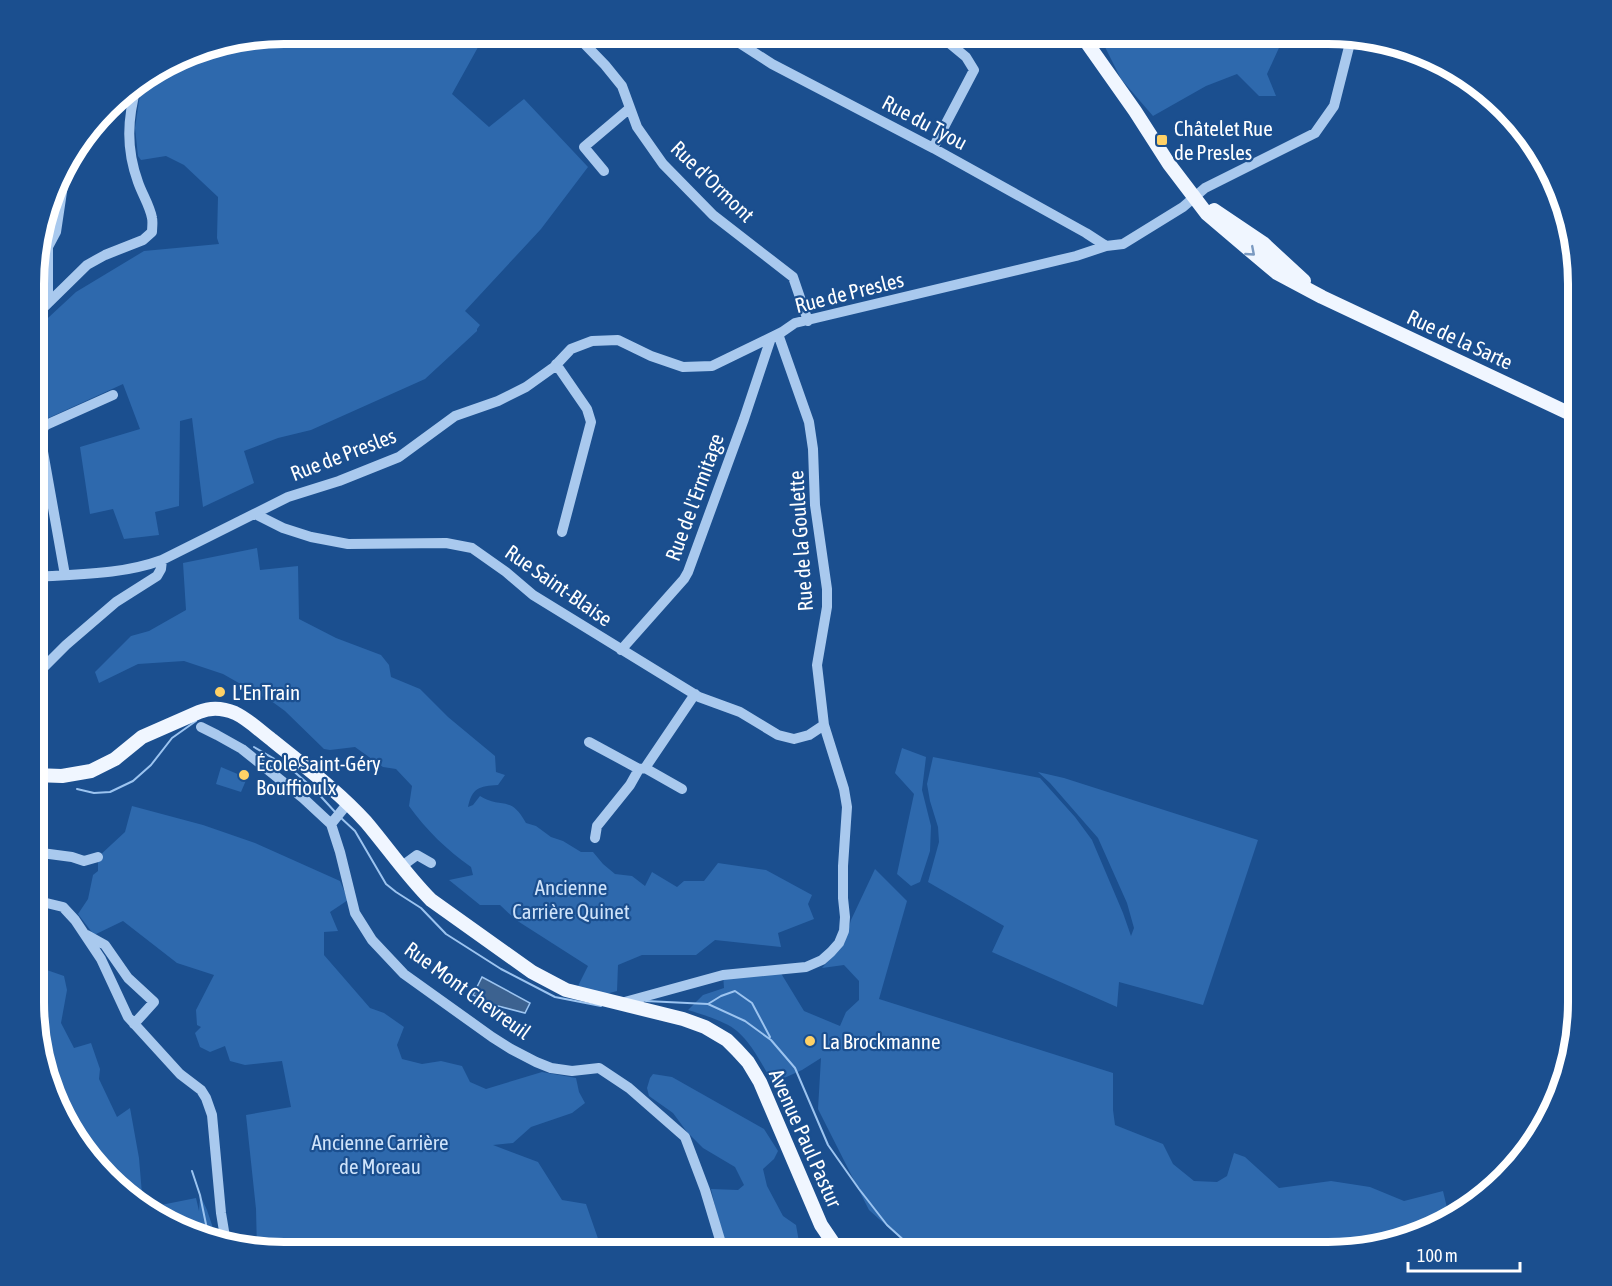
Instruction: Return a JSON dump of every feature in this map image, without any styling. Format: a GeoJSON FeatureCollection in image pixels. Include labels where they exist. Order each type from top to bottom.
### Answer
{"type":"FeatureCollection","features":[{"type":"Feature","properties":{"kind":"main road","name":"Rue de la Sarte"},"geometry":{"type":"LineString","coordinates":[[1093,44],[1169,164],[1207,214],[1229,226],[1281,268],[1322,297],[1568,413]]}},
{"type":"Feature","properties":{"kind":"main road","name":"Avenue Paul Pastur"},"geometry":{"type":"LineString","coordinates":[[44,775],[62,776],[91,771],[114,759],[142,737],[207,709],[220,709],[235,713],[248,721],[338,815],[366,822],[417,887],[430,900],[532,972],[566,990],[683,1019],[705,1027],[727,1040],[748,1062],[760,1082],[821,1225],[833,1242]]}},
{"type":"Feature","properties":{"kind":"street","name":"Rue d'Ormont"},"geometry":{"type":"LineString","coordinates":[[585,44],[622,86],[637,127],[663,164],[713,214],[793,277],[808,321]]}},
{"type":"Feature","properties":{"kind":"street","name":"Rue du Tyou"},"geometry":{"type":"LineString","coordinates":[[742,44],[772,63],[1086,232],[1106,246]]}},
{"type":"Feature","properties":{"kind":"street"},"geometry":{"type":"LineString","coordinates":[[933,148],[974,70],[966,57],[950,44]]}},
{"type":"Feature","properties":{"kind":"street","name":"Rue de Presles"},"geometry":{"type":"LineString","coordinates":[[44,576],[100,574],[146,566],[162,560],[288,496],[339,481],[399,457],[455,416],[498,401],[526,387],[571,349],[592,341],[618,340],[651,356],[683,367],[712,366],[774,336],[795,323],[1077,256],[1106,246],[1123,244],[1183,207],[1205,189],[1315,133],[1334,106],[1350,45]]}},
{"type":"Feature","properties":{"kind":"street"},"geometry":{"type":"LineString","coordinates":[[44,306],[87,265],[143,240],[152,232],[152,218],[130,159],[128,134],[133,97]]}},
{"type":"Feature","properties":{"kind":"street"},"geometry":{"type":"LineString","coordinates":[[604,171],[584,147],[630,108]]}},
{"type":"Feature","properties":{"kind":"street"},"geometry":{"type":"LineString","coordinates":[[48,302],[48,247],[56,232],[62,192]]}},
{"type":"Feature","properties":{"kind":"street","name":"Rue de l'Ermitage"},"geometry":{"type":"LineString","coordinates":[[621,650],[688,572],[774,336]]}},
{"type":"Feature","properties":{"kind":"street","name":"Rue de la Goulette"},"geometry":{"type":"LineString","coordinates":[[618,1004],[723,975],[806,967],[822,960],[831,952],[839,943],[844,932],[843,866],[847,807],[824,725],[818,665],[827,589],[815,505],[813,449],[809,423],[774,336]]}},
{"type":"Feature","properties":{"kind":"street"},"geometry":{"type":"LineString","coordinates":[[556,364],[587,409],[591,422],[562,532]]}},
{"type":"Feature","properties":{"kind":"street"},"geometry":{"type":"LineString","coordinates":[[44,427],[112,395]]}},
{"type":"Feature","properties":{"kind":"street"},"geometry":{"type":"LineString","coordinates":[[44,474],[65,575]]}},
{"type":"Feature","properties":{"kind":"street","name":"Rue Saint-Blaise"},"geometry":{"type":"LineString","coordinates":[[255,514],[283,528],[311,537],[348,544],[446,543],[472,548],[533,595],[695,694],[740,712],[778,735],[794,739],[808,735],[824,725]]}},
{"type":"Feature","properties":{"kind":"street"},"geometry":{"type":"LineString","coordinates":[[44,667],[116,602],[156,576],[161,569],[162,560]]}},
{"type":"Feature","properties":{"kind":"street"},"geometry":{"type":"LineString","coordinates":[[595,838],[597,826],[642,769],[695,694]]}},
{"type":"Feature","properties":{"kind":"street","name":"Rue Mont Chevreuil"},"geometry":{"type":"LineString","coordinates":[[201,727],[242,749],[303,798],[338,815],[340,852],[355,913],[372,940],[404,974],[492,1037],[528,1058],[551,1068],[572,1071],[599,1068],[629,1088],[685,1137],[705,1190],[721,1242]]}},
{"type":"Feature","properties":{"kind":"street"},"geometry":{"type":"LineString","coordinates":[[588,742],[682,789]]}},
{"type":"Feature","properties":{"kind":"street"},"geometry":{"type":"LineString","coordinates":[[44,853],[84,861],[98,857]]}},
{"type":"Feature","properties":{"kind":"street"},"geometry":{"type":"LineString","coordinates":[[402,866],[417,855],[431,863]]}},
{"type":"Feature","properties":{"kind":"street"},"geometry":{"type":"LineString","coordinates":[[44,902],[63,907],[75,920],[101,959],[128,1017],[180,1074],[201,1090],[206,1098],[212,1115],[225,1235]]}},
{"type":"Feature","properties":{"kind":"street"},"geometry":{"type":"LineString","coordinates":[[84,933],[105,945],[128,978],[154,1002],[134,1024]]}},
{"type":"Feature","properties":{"kind":"green space"},"geometry":{"type":"Polygon","coordinates":[[[268,44],[480,44],[452,94],[489,127],[524,99],[588,167],[541,229],[465,311],[480,325],[477,331],[425,379],[311,430],[278,438],[244,451],[254,483],[203,507],[192,418],[180,421],[179,506],[155,512],[159,535],[124,539],[113,509],[90,514],[80,447],[140,429],[123,384],[44,420],[44,322],[76,292],[144,251],[219,244],[217,238],[218,197],[184,165],[166,156],[141,160],[138,156],[135,128],[141,91],[177,68],[206,56],[237,48],[268,44]]]}},
{"type":"Feature","properties":{"kind":"green space"},"geometry":{"type":"Polygon","coordinates":[[[1104,44],[1281,44],[1267,74],[1276,96],[1259,96],[1237,74],[1206,86],[1153,116],[1121,79],[1104,44]]]}},
{"type":"Feature","properties":{"kind":"green space","name":"Ancienne Carrière Quinet"},"geometry":{"type":"Polygon","coordinates":[[[257,548],[260,570],[298,566],[299,619],[336,638],[381,655],[389,665],[391,677],[420,689],[448,717],[495,756],[496,772],[505,775],[498,785],[477,789],[468,807],[473,805],[480,796],[510,805],[526,823],[536,826],[551,837],[581,852],[593,852],[615,874],[632,876],[645,886],[652,872],[677,887],[684,881],[704,881],[718,863],[766,870],[812,895],[808,904],[814,919],[778,933],[781,947],[715,940],[696,955],[642,955],[618,965],[617,991],[602,995],[578,986],[588,966],[516,920],[500,905],[480,905],[449,880],[473,875],[471,867],[437,839],[422,823],[409,806],[412,786],[396,769],[383,767],[355,747],[324,749],[274,703],[223,674],[184,661],[138,664],[99,683],[95,672],[131,636],[149,631],[186,610],[183,563],[257,548]]]}},
{"type":"Feature","properties":{"kind":"green space"},"geometry":{"type":"Polygon","coordinates":[[[902,748],[926,757],[922,790],[931,826],[930,851],[920,882],[911,886],[897,874],[914,794],[895,773],[902,748]]]}},
{"type":"Feature","properties":{"kind":"green space"},"geometry":{"type":"Polygon","coordinates":[[[933,757],[1040,778],[1092,840],[1131,936],[1134,928],[1127,903],[1098,838],[1038,772],[1064,778],[1258,840],[1203,1005],[1119,982],[1117,1007],[992,952],[1004,926],[928,882],[939,842],[938,827],[927,784],[933,757]]]}},
{"type":"Feature","properties":{"kind":"green space"},"geometry":{"type":"Polygon","coordinates":[[[221,767],[247,778],[241,792],[216,784],[221,767]]]}},
{"type":"Feature","properties":{"kind":"green space","name":"Ancienne Carrière de Moreau"},"geometry":{"type":"Polygon","coordinates":[[[132,806],[203,825],[255,843],[340,881],[348,900],[330,912],[338,931],[324,932],[324,955],[370,1008],[384,1013],[404,1027],[397,1045],[402,1059],[422,1064],[441,1061],[462,1066],[470,1082],[486,1089],[542,1072],[576,1078],[579,1092],[585,1103],[572,1113],[531,1127],[513,1143],[493,1145],[538,1162],[562,1200],[586,1204],[599,1242],[458,1242],[456,1239],[438,1242],[257,1241],[256,1209],[246,1115],[291,1107],[282,1061],[245,1065],[230,1061],[225,1046],[210,1052],[200,1047],[195,1033],[201,1027],[197,1025],[196,1010],[214,975],[177,963],[123,921],[94,935],[78,914],[88,899],[93,875],[98,871],[98,857],[125,832],[132,806]]]}},
{"type":"Feature","properties":{"kind":"green space"},"geometry":{"type":"Polygon","coordinates":[[[875,869],[907,901],[879,999],[1113,1073],[1115,1125],[1163,1144],[1173,1164],[1194,1181],[1217,1182],[1227,1176],[1234,1153],[1245,1157],[1279,1188],[1331,1181],[1370,1187],[1404,1201],[1443,1191],[1448,1211],[1406,1230],[1375,1238],[1344,1242],[905,1242],[869,1210],[818,1109],[821,1058],[802,1070],[773,1083],[753,1049],[737,1031],[721,1021],[688,1010],[703,995],[724,988],[723,975],[779,970],[804,1011],[840,1026],[846,1012],[859,1000],[859,981],[844,965],[822,968],[844,944],[851,920],[875,869]]]}},
{"type":"Feature","properties":{"kind":"green space"},"geometry":{"type":"Polygon","coordinates":[[[44,969],[64,976],[67,990],[61,1023],[74,1048],[91,1043],[100,1069],[99,1079],[117,1117],[130,1108],[139,1158],[142,1197],[103,1161],[84,1136],[68,1109],[56,1080],[48,1049],[44,1018],[44,969]]]}},
{"type":"Feature","properties":{"kind":"green space"},"geometry":{"type":"Polygon","coordinates":[[[653,1074],[672,1077],[764,1129],[778,1151],[774,1159],[763,1169],[767,1186],[783,1216],[796,1225],[799,1242],[723,1242],[711,1189],[738,1190],[744,1185],[735,1167],[703,1148],[673,1113],[649,1096],[647,1088],[653,1074]]]}},
{"type":"Feature","properties":{"kind":"green space"},"geometry":{"type":"Polygon","coordinates":[[[200,1195],[213,1228],[219,1233],[177,1218],[156,1206],[196,1198],[199,1211],[200,1195]]]}},
{"type":"Feature","properties":{"kind":"shaded area"},"geometry":{"type":"Polygon","coordinates":[[[482,977],[530,1003],[525,1013],[490,1004],[473,995],[482,977]]]}},
{"type":"Feature","properties":{"kind":"waterway"},"geometry":{"type":"LineString","coordinates":[[77,789],[94,793],[110,792],[133,781],[151,765],[172,738],[196,721]]}},
{"type":"Feature","properties":{"kind":"waterway"},"geometry":{"type":"LineString","coordinates":[[254,747],[290,768],[336,813]]}},
{"type":"Feature","properties":{"kind":"waterway"},"geometry":{"type":"LineString","coordinates":[[340,817],[355,831],[386,884],[421,908],[446,934],[501,969],[555,997],[601,1006]]}},
{"type":"Feature","properties":{"kind":"waterway"},"geometry":{"type":"LineString","coordinates":[[708,1004],[735,991],[752,1003],[770,1037]]}},
{"type":"Feature","properties":{"kind":"waterway"},"geometry":{"type":"LineString","coordinates":[[646,1001],[708,1004],[745,1021],[771,1040],[795,1068],[828,1145],[887,1225],[906,1242]]}},
{"type":"Feature","properties":{"kind":"waterway"},"geometry":{"type":"LineString","coordinates":[[192,1171],[207,1230]]}},
{"type":"Feature","properties":{"kind":"place","name":"Châtelet Rue de Presles"},"geometry":{"type":"Point","coordinates":[1162,140]}},
{"type":"Feature","properties":{"kind":"place","name":"L'EnTrain"},"geometry":{"type":"Point","coordinates":[220,692]}},
{"type":"Feature","properties":{"kind":"place","name":"École Saint-Géry Bouffioulx"},"geometry":{"type":"Point","coordinates":[244,775]}},
{"type":"Feature","properties":{"kind":"place","name":"La Brockmanne"},"geometry":{"type":"Point","coordinates":[810,1041]}}]}
